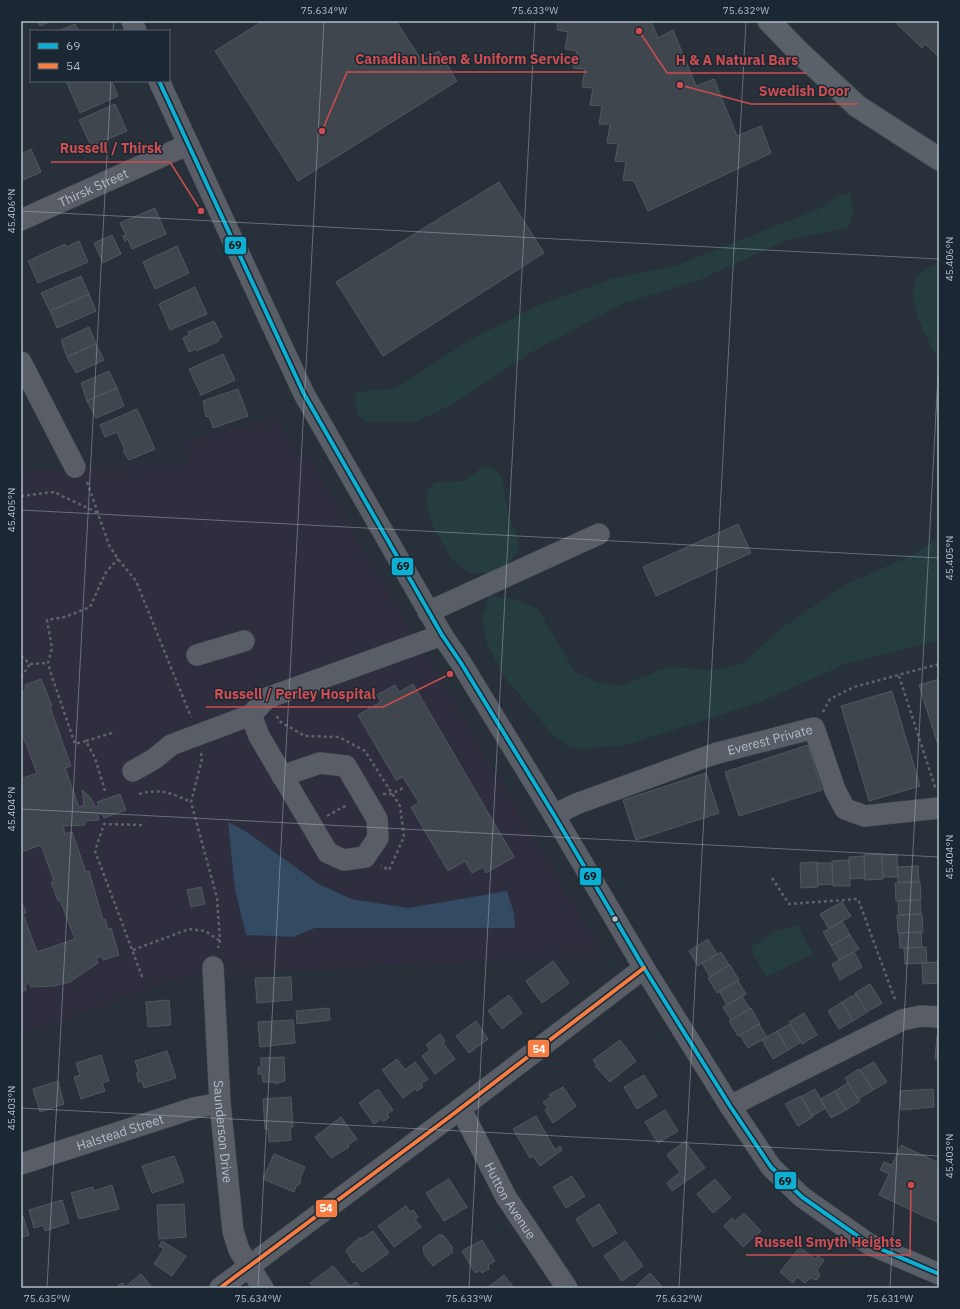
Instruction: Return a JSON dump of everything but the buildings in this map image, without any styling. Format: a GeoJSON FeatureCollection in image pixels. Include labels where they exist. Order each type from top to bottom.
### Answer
{"type":"FeatureCollection","features":[{"type":"Feature","properties":{"kind":"main road"},"geometry":{"type":"LineString","coordinates":[[769,21],[798,51],[857,106],[939,159]]}},
{"type":"Feature","properties":{"kind":"street"},"geometry":{"type":"LineString","coordinates":[[159,82],[187,145],[304,394],[428,612],[554,815],[644,968],[730,1106],[772,1167],[802,1196],[869,1244],[939,1274]]}},
{"type":"Feature","properties":{"kind":"street","name":"Thirsk Street"},"geometry":{"type":"LineString","coordinates":[[21,220],[187,145]]}},
{"type":"Feature","properties":{"kind":"street"},"geometry":{"type":"LineString","coordinates":[[21,362],[76,467]]}},
{"type":"Feature","properties":{"kind":"street"},"geometry":{"type":"LineString","coordinates":[[428,612],[599,534]]}},
{"type":"Feature","properties":{"kind":"street"},"geometry":{"type":"LineString","coordinates":[[133,772],[154,759],[171,745],[251,715],[267,698],[442,635]]}},
{"type":"Feature","properties":{"kind":"street"},"geometry":{"type":"LineString","coordinates":[[197,656],[244,641]]}},
{"type":"Feature","properties":{"kind":"street"},"geometry":{"type":"LineString","coordinates":[[251,715],[259,736],[282,776],[328,853],[344,860],[365,857],[378,838],[377,819],[346,766],[320,763],[282,776]]}},
{"type":"Feature","properties":{"kind":"street","name":"Everest Private"},"geometry":{"type":"LineString","coordinates":[[554,815],[576,804],[714,754],[814,728],[835,790],[846,809],[865,816],[938,800]]}},
{"type":"Feature","properties":{"kind":"street","name":"Saunderson Drive"},"geometry":{"type":"LineString","coordinates":[[213,967],[220,1104],[233,1231],[243,1258],[263,1288]]}},
{"type":"Feature","properties":{"kind":"street"},"geometry":{"type":"LineString","coordinates":[[220,1288],[243,1258],[461,1109],[644,968]]}},
{"type":"Feature","properties":{"kind":"street"},"geometry":{"type":"LineString","coordinates":[[730,1106],[902,1020],[921,1016],[939,1017]]}},
{"type":"Feature","properties":{"kind":"street","name":"Halstead Street"},"geometry":{"type":"LineString","coordinates":[[21,1164],[194,1108],[220,1104]]}},
{"type":"Feature","properties":{"kind":"street","name":"Hutton Avenue"},"geometry":{"type":"LineString","coordinates":[[461,1109],[506,1196],[567,1288]]}},
{"type":"Feature","properties":{"kind":"path"},"geometry":{"type":"LineString","coordinates":[[76,467],[88,484],[109,545],[118,559],[136,581],[198,735],[202,759],[191,802],[217,898],[220,941],[213,967]]}},
{"type":"Feature","properties":{"kind":"path"},"geometry":{"type":"LineString","coordinates":[[21,496],[54,492],[98,513]]}},
{"type":"Feature","properties":{"kind":"path"},"geometry":{"type":"LineString","coordinates":[[115,732],[76,744],[48,663],[52,648],[47,620],[65,617],[90,607],[106,572],[118,559]]}},
{"type":"Feature","properties":{"kind":"path"},"geometry":{"type":"LineString","coordinates":[[21,656],[30,664],[48,663]]}},
{"type":"Feature","properties":{"kind":"path"},"geometry":{"type":"LineString","coordinates":[[21,677],[30,664]]}},
{"type":"Feature","properties":{"kind":"path"},"geometry":{"type":"LineString","coordinates":[[814,728],[830,699],[854,687],[939,664]]}},
{"type":"Feature","properties":{"kind":"path"},"geometry":{"type":"LineString","coordinates":[[899,676],[938,800]]}},
{"type":"Feature","properties":{"kind":"path"},"geometry":{"type":"LineString","coordinates":[[86,742],[95,758],[105,791]]}},
{"type":"Feature","properties":{"kind":"path"},"geometry":{"type":"LineString","coordinates":[[140,794],[154,790],[170,793],[191,802]]}},
{"type":"Feature","properties":{"kind":"path"},"geometry":{"type":"LineString","coordinates":[[142,825],[104,824],[95,851],[143,979]]}},
{"type":"Feature","properties":{"kind":"path"},"geometry":{"type":"LineString","coordinates":[[772,878],[789,904],[858,900],[888,977],[902,1020]]}},
{"type":"Feature","properties":{"kind":"path"},"geometry":{"type":"LineString","coordinates":[[132,950],[166,939],[189,929],[205,931],[220,941]]}},
{"type":"Feature","properties":{"kind":"shaded area"},"geometry":{"type":"Polygon","coordinates":[[[275,417],[300,458],[309,457],[605,956],[186,976],[21,1036],[21,471],[189,463],[180,442],[275,417]]]}},
{"type":"Feature","properties":{"kind":"shaded area"},"geometry":{"type":"Polygon","coordinates":[[[228,822],[247,832],[317,883],[351,899],[408,908],[507,891],[514,913],[515,928],[315,928],[293,937],[246,935],[235,889],[228,822]]]}},
{"type":"Feature","properties":{"kind":"green space"},"geometry":{"type":"Polygon","coordinates":[[[851,193],[853,215],[848,228],[787,240],[697,281],[624,303],[532,352],[448,407],[415,422],[367,422],[357,414],[355,392],[396,388],[468,341],[536,306],[611,279],[675,266],[819,209],[839,195],[851,193]]]}},
{"type":"Feature","properties":{"kind":"green space"},"geometry":{"type":"Polygon","coordinates":[[[939,263],[939,362],[924,333],[916,310],[913,288],[916,279],[921,273],[939,263]]]}},
{"type":"Feature","properties":{"kind":"green space"},"geometry":{"type":"Polygon","coordinates":[[[483,466],[494,469],[502,478],[508,514],[518,538],[519,550],[505,568],[494,573],[470,573],[452,560],[433,526],[426,504],[427,491],[435,482],[465,481],[483,466]]]}},
{"type":"Feature","properties":{"kind":"green space"},"geometry":{"type":"Polygon","coordinates":[[[939,538],[939,640],[845,664],[763,701],[627,745],[582,749],[570,747],[552,734],[503,675],[487,644],[482,620],[489,596],[515,599],[538,609],[575,672],[597,682],[621,686],[668,667],[719,670],[743,663],[783,627],[847,584],[906,558],[939,538]]]}},
{"type":"Feature","properties":{"kind":"green space"},"geometry":{"type":"Polygon","coordinates":[[[797,925],[813,954],[766,977],[750,948],[775,931],[797,925]]]}},
{"type":"Feature","properties":{"kind":"transit line","name":"69"},"geometry":{"type":"LineString","coordinates":[[159,82],[304,394],[442,635],[461,663],[554,815],[644,968],[730,1106],[771,1167],[802,1197],[869,1244],[939,1274]]}},
{"type":"Feature","properties":{"kind":"transit line","name":"54"},"geometry":{"type":"LineString","coordinates":[[220,1288],[448,1118],[644,968]]}},
{"type":"Feature","properties":{"kind":"place","name":"H & A Natural Bars"},"geometry":{"type":"Point","coordinates":[639,31]}},
{"type":"Feature","properties":{"kind":"place","name":"Swedish Door"},"geometry":{"type":"Point","coordinates":[680,85]}},
{"type":"Feature","properties":{"kind":"place","name":"Canadian Linen & Uniform Service"},"geometry":{"type":"Point","coordinates":[322,131]}},
{"type":"Feature","properties":{"kind":"place","name":"Russell / Thirsk"},"geometry":{"type":"Point","coordinates":[201,211]}},
{"type":"Feature","properties":{"kind":"place","name":"Russell / Perley Hospital"},"geometry":{"type":"Point","coordinates":[450,674]}},
{"type":"Feature","properties":{"kind":"place","name":"Russell Smyth Heights"},"geometry":{"type":"Point","coordinates":[911,1185]}}]}
